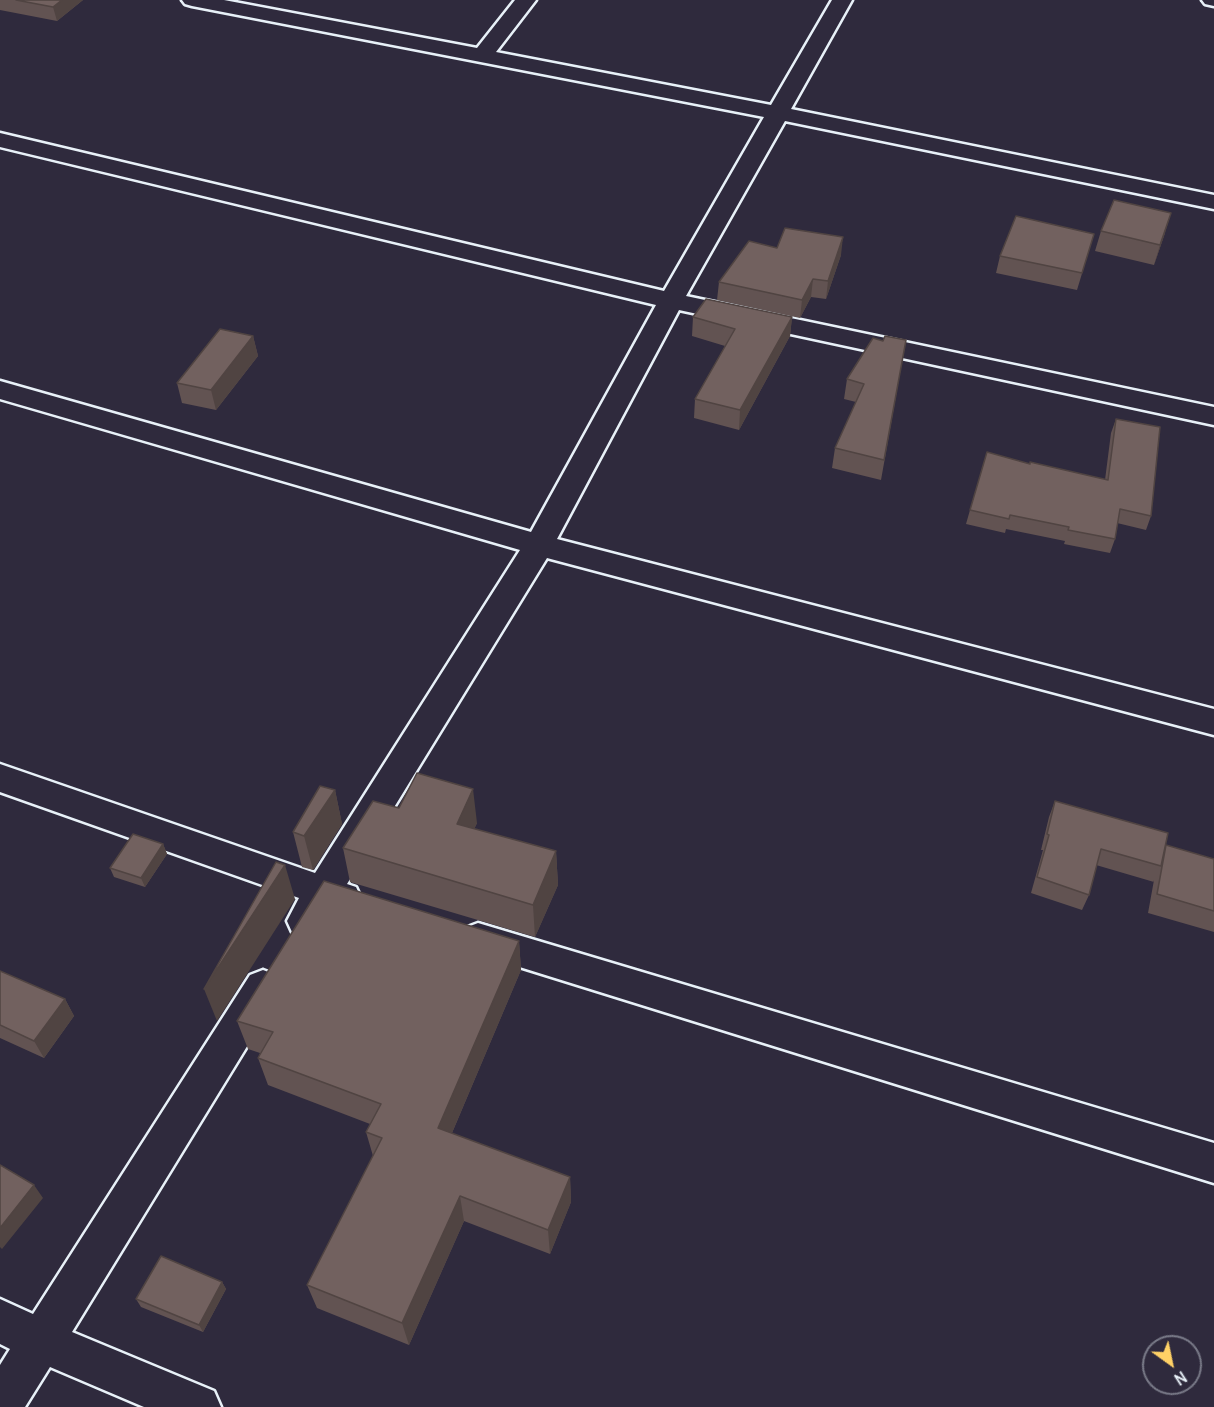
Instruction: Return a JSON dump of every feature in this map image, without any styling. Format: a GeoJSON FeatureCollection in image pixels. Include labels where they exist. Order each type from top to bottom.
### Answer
{"type":"FeatureCollection","features":[{"type":"Feature","properties":{"kind":"street"},"geometry":{"type":"LineString","coordinates":[[192,0],[226,3],[1214,202]]}},
{"type":"Feature","properties":{"kind":"street"},"geometry":{"type":"LineString","coordinates":[[482,56],[526,0]]}},
{"type":"Feature","properties":{"kind":"street"},"geometry":{"type":"LineString","coordinates":[[0,1406],[539,544],[671,301],[842,0]]}},
{"type":"Feature","properties":{"kind":"street"},"geometry":{"type":"LineString","coordinates":[[0,140],[671,301],[1214,416]]}},
{"type":"Feature","properties":{"kind":"street"},"geometry":{"type":"LineString","coordinates":[[0,390],[539,544],[1214,722]]}},
{"type":"Feature","properties":{"kind":"street"},"geometry":{"type":"LineString","coordinates":[[0,778],[380,909]]}},
{"type":"Feature","properties":{"kind":"street"},"geometry":{"type":"LineString","coordinates":[[448,930],[1214,1164]]}},
{"type":"Feature","properties":{"kind":"street"},"geometry":{"type":"LineString","coordinates":[[0,1321],[40,1341],[198,1407]]}},
{"type":"Feature","properties":{"kind":"building"},"geometry":{"type":"Polygon","coordinates":[[[16,0],[62,0],[53,7],[16,0]]]}},
{"type":"Feature","properties":{"kind":"building"},"geometry":{"type":"Polygon","coordinates":[[[1114,200],[1171,213],[1160,245],[1101,231],[1114,200]]]}},
{"type":"Feature","properties":{"kind":"building"},"geometry":{"type":"Polygon","coordinates":[[[1016,216],[1094,234],[1082,273],[1000,256],[1016,216]]]}},
{"type":"Feature","properties":{"kind":"building"},"geometry":{"type":"Polygon","coordinates":[[[785,228],[843,237],[828,281],[813,279],[802,300],[719,282],[749,241],[777,248],[785,228]]]}},
{"type":"Feature","properties":{"kind":"building"},"geometry":{"type":"Polygon","coordinates":[[[706,299],[792,317],[740,410],[695,399],[735,329],[693,317],[706,299]]]}},
{"type":"Feature","properties":{"kind":"building"},"geometry":{"type":"Polygon","coordinates":[[[220,329],[253,336],[211,390],[177,383],[220,329]]]}},
{"type":"Feature","properties":{"kind":"building"},"geometry":{"type":"Polygon","coordinates":[[[885,336],[906,340],[884,460],[835,448],[864,384],[847,379],[873,338],[883,341],[885,336]]]}},
{"type":"Feature","properties":{"kind":"building"},"geometry":{"type":"Polygon","coordinates":[[[1116,419],[1160,427],[1151,516],[1120,509],[1115,539],[1010,515],[1009,519],[970,510],[987,452],[1030,464],[1030,462],[1108,480],[1116,419]]]}},
{"type":"Feature","properties":{"kind":"building"},"geometry":{"type":"Polygon","coordinates":[[[417,773],[473,789],[457,824],[556,851],[533,905],[343,848],[373,801],[399,808],[417,773]]]}},
{"type":"Feature","properties":{"kind":"building"},"geometry":{"type":"Polygon","coordinates":[[[320,786],[335,790],[304,836],[293,832],[320,786]]]}},
{"type":"Feature","properties":{"kind":"building"},"geometry":{"type":"Polygon","coordinates":[[[1055,801],[1168,833],[1161,866],[1101,849],[1089,895],[1037,877],[1049,835],[1047,834],[1055,801]]]}},
{"type":"Feature","properties":{"kind":"building"},"geometry":{"type":"Polygon","coordinates":[[[133,834],[163,844],[141,878],[110,868],[133,834]]]}},
{"type":"Feature","properties":{"kind":"building"},"geometry":{"type":"Polygon","coordinates":[[[1166,845],[1214,859],[1214,911],[1157,894],[1166,845]]]}},
{"type":"Feature","properties":{"kind":"building"},"geometry":{"type":"Polygon","coordinates":[[[276,862],[285,865],[204,989],[276,862]]]}},
{"type":"Feature","properties":{"kind":"building"},"geometry":{"type":"Polygon","coordinates":[[[324,881],[519,941],[438,1128],[570,1177],[548,1230],[460,1196],[402,1323],[307,1285],[382,1138],[366,1132],[381,1104],[258,1058],[273,1032],[237,1021],[324,881]]]}},
{"type":"Feature","properties":{"kind":"building"},"geometry":{"type":"Polygon","coordinates":[[[0,971],[65,999],[34,1041],[0,1025],[0,971]]]}},
{"type":"Feature","properties":{"kind":"building"},"geometry":{"type":"Polygon","coordinates":[[[0,1165],[34,1185],[0,1228],[0,1165]]]}},
{"type":"Feature","properties":{"kind":"building"},"geometry":{"type":"Polygon","coordinates":[[[161,1256],[222,1282],[199,1325],[136,1299],[161,1256]]]}}]}
